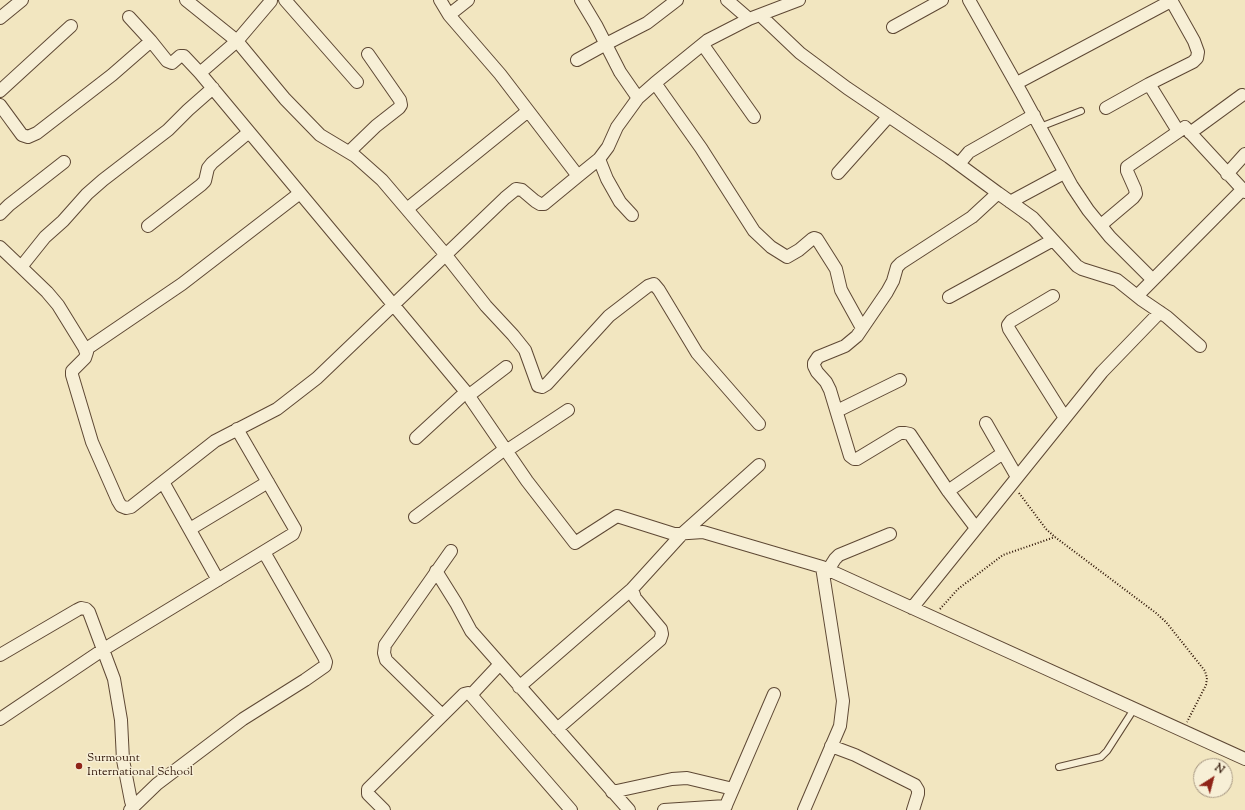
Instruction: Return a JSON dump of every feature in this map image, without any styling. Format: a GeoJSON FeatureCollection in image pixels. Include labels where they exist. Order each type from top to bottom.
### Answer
{"type":"FeatureCollection","features":[{"type":"Feature","properties":{"kind":"street"},"geometry":{"type":"LineString","coordinates":[[0,18],[22,0]]}},
{"type":"Feature","properties":{"kind":"street"},"geometry":{"type":"LineString","coordinates":[[186,0],[237,41],[285,99],[320,135],[349,152],[382,180],[445,254],[486,306],[525,350],[538,386],[542,387],[547,384],[609,316],[648,286],[654,284],[660,290],[697,353],[759,424]]}},
{"type":"Feature","properties":{"kind":"street"},"geometry":{"type":"LineString","coordinates":[[200,73],[237,41],[271,0]]}},
{"type":"Feature","properties":{"kind":"street"},"geometry":{"type":"LineString","coordinates":[[285,0],[357,82]]}},
{"type":"Feature","properties":{"kind":"street"},"geometry":{"type":"LineString","coordinates":[[440,0],[449,15],[500,74],[578,176]]}},
{"type":"Feature","properties":{"kind":"street"},"geometry":{"type":"LineString","coordinates":[[449,15],[468,0]]}},
{"type":"Feature","properties":{"kind":"street"},"geometry":{"type":"LineString","coordinates":[[581,0],[620,72],[638,98]]}},
{"type":"Feature","properties":{"kind":"street"},"geometry":{"type":"LineString","coordinates":[[577,60],[647,24],[677,0]]}},
{"type":"Feature","properties":{"kind":"street"},"geometry":{"type":"LineString","coordinates":[[727,0],[754,17],[888,117],[959,164],[1033,218],[1082,269],[1117,280],[1160,312],[1200,346]]}},
{"type":"Feature","properties":{"kind":"street"},"geometry":{"type":"LineString","coordinates":[[0,247],[47,292],[58,305],[87,352],[85,358],[72,371],[72,375],[92,442],[120,506],[126,508],[131,507],[215,441],[277,409],[317,378],[445,254],[516,189],[522,190],[535,201],[540,204],[544,204],[599,159],[608,146],[617,127],[638,98],[708,40],[754,17],[799,0]]}},
{"type":"Feature","properties":{"kind":"street"},"geometry":{"type":"LineString","coordinates":[[893,27],[942,0]]}},
{"type":"Feature","properties":{"kind":"street"},"geometry":{"type":"LineString","coordinates":[[968,0],[1034,115],[1064,173],[1088,210],[1110,237],[1153,280]]}},
{"type":"Feature","properties":{"kind":"street"},"geometry":{"type":"LineString","coordinates":[[1016,83],[1171,0],[1194,41],[1198,52],[1197,58],[1193,62],[1106,108]]}},
{"type":"Feature","properties":{"kind":"street"},"geometry":{"type":"LineString","coordinates":[[129,17],[168,62],[172,63],[180,56],[184,56],[213,88],[467,394],[527,481],[575,543],[617,516],[674,534],[703,532],[825,569],[1245,759]]}},
{"type":"Feature","properties":{"kind":"street"},"geometry":{"type":"LineString","coordinates":[[0,91],[71,26]]}},
{"type":"Feature","properties":{"kind":"street"},"geometry":{"type":"LineString","coordinates":[[0,105],[22,135],[28,137],[37,133],[112,75],[151,41]]}},
{"type":"Feature","properties":{"kind":"street"},"geometry":{"type":"LineString","coordinates":[[702,45],[754,117]]}},
{"type":"Feature","properties":{"kind":"street"},"geometry":{"type":"LineString","coordinates":[[349,152],[401,105],[400,100],[368,54]]}},
{"type":"Feature","properties":{"kind":"street"},"geometry":{"type":"LineString","coordinates":[[655,83],[701,148],[754,230],[771,247],[787,257],[799,250],[812,238],[817,239],[836,269],[841,290],[862,328]]}},
{"type":"Feature","properties":{"kind":"street"},"geometry":{"type":"LineString","coordinates":[[1137,296],[1244,191],[1184,132],[1149,84]]}},
{"type":"Feature","properties":{"kind":"street"},"geometry":{"type":"LineString","coordinates":[[20,267],[45,237],[63,221],[87,194],[168,130],[213,88]]}},
{"type":"Feature","properties":{"kind":"street"},"geometry":{"type":"LineString","coordinates":[[1101,225],[1136,194],[1127,171],[1127,167],[1242,95]]}},
{"type":"Feature","properties":{"kind":"street"},"geometry":{"type":"LineString","coordinates":[[407,209],[528,112]]}},
{"type":"Feature","properties":{"kind":"street"},"geometry":{"type":"LineString","coordinates":[[959,164],[969,152],[1034,115]]}},
{"type":"Feature","properties":{"kind":"street"},"geometry":{"type":"LineString","coordinates":[[838,173],[888,117]]}},
{"type":"Feature","properties":{"kind":"street"},"geometry":{"type":"LineString","coordinates":[[148,226],[201,185],[204,181],[208,168],[212,163],[249,132]]}},
{"type":"Feature","properties":{"kind":"street"},"geometry":{"type":"LineString","coordinates":[[1227,174],[1245,154]]}},
{"type":"Feature","properties":{"kind":"street"},"geometry":{"type":"LineString","coordinates":[[599,159],[607,180],[620,202],[632,215]]}},
{"type":"Feature","properties":{"kind":"street"},"geometry":{"type":"LineString","coordinates":[[0,214],[9,205],[64,162]]}},
{"type":"Feature","properties":{"kind":"street"},"geometry":{"type":"LineString","coordinates":[[1010,202],[1064,173]]}},
{"type":"Feature","properties":{"kind":"street"},"geometry":{"type":"LineString","coordinates":[[85,350],[182,284],[300,193]]}},
{"type":"Feature","properties":{"kind":"street"},"geometry":{"type":"LineString","coordinates":[[976,528],[948,491],[910,434],[900,433],[857,459],[850,456],[830,390],[826,382],[817,372],[814,362],[818,357],[845,346],[857,336],[887,292],[893,281],[897,267],[901,263],[972,217],[998,193]]}},
{"type":"Feature","properties":{"kind":"street"},"geometry":{"type":"LineString","coordinates":[[949,297],[1053,240]]}},
{"type":"Feature","properties":{"kind":"street"},"geometry":{"type":"LineString","coordinates":[[1053,296],[1011,321],[1008,325],[1009,329],[1065,418]]}},
{"type":"Feature","properties":{"kind":"street"},"geometry":{"type":"LineString","coordinates":[[912,608],[1102,372],[1160,312]]}},
{"type":"Feature","properties":{"kind":"street"},"geometry":{"type":"LineString","coordinates":[[416,438],[467,394],[506,367]]}},
{"type":"Feature","properties":{"kind":"street"},"geometry":{"type":"LineString","coordinates":[[837,412],[900,380]]}},
{"type":"Feature","properties":{"kind":"street"},"geometry":{"type":"LineString","coordinates":[[415,517],[506,450],[568,410]]}},
{"type":"Feature","properties":{"kind":"street"},"geometry":{"type":"LineString","coordinates":[[986,423],[1003,453],[1014,481]]}},
{"type":"Feature","properties":{"kind":"street"},"geometry":{"type":"LineString","coordinates":[[0,719],[104,649],[293,534],[295,529],[237,429]]}},
{"type":"Feature","properties":{"kind":"street"},"geometry":{"type":"LineString","coordinates":[[948,491],[1003,453]]}},
{"type":"Feature","properties":{"kind":"street"},"geometry":{"type":"LineString","coordinates":[[520,686],[632,589],[683,533],[759,465]]}},
{"type":"Feature","properties":{"kind":"street"},"geometry":{"type":"LineString","coordinates":[[163,482],[218,580]]}},
{"type":"Feature","properties":{"kind":"street"},"geometry":{"type":"LineString","coordinates":[[190,529],[268,482]]}},
{"type":"Feature","properties":{"kind":"street"},"geometry":{"type":"LineString","coordinates":[[825,569],[839,556],[890,534]]}},
{"type":"Feature","properties":{"kind":"street"},"geometry":{"type":"LineString","coordinates":[[442,715],[386,660],[384,653],[385,645],[436,570],[451,551]]}},
{"type":"Feature","properties":{"kind":"street"},"geometry":{"type":"LineString","coordinates":[[0,655],[81,608],[86,609],[89,612],[114,679],[121,720],[123,760],[132,808],[157,784],[243,719],[325,666],[326,662],[324,657],[264,552]]}},
{"type":"Feature","properties":{"kind":"street"},"geometry":{"type":"LineString","coordinates":[[805,810],[840,726],[843,700],[825,569]]}},
{"type":"Feature","properties":{"kind":"street"},"geometry":{"type":"LineString","coordinates":[[436,570],[471,631],[628,810]]}},
{"type":"Feature","properties":{"kind":"street"},"geometry":{"type":"LineString","coordinates":[[557,729],[660,640],[662,634],[661,629],[635,598],[632,589]]}},
{"type":"Feature","properties":{"kind":"street"},"geometry":{"type":"LineString","coordinates":[[471,695],[500,664]]}},
{"type":"Feature","properties":{"kind":"street"},"geometry":{"type":"LineString","coordinates":[[384,810],[368,794],[368,789],[464,694],[471,695],[571,810]]}},
{"type":"Feature","properties":{"kind":"street"},"geometry":{"type":"LineString","coordinates":[[664,810],[725,808],[774,694]]}},
{"type":"Feature","properties":{"kind":"street"},"geometry":{"type":"LineString","coordinates":[[831,746],[915,785],[918,790],[918,794],[913,810]]}},
{"type":"Feature","properties":{"kind":"street"},"geometry":{"type":"LineString","coordinates":[[612,792],[672,779],[687,778],[733,789]]}},
{"type":"Feature","properties":{"kind":"lane"},"geometry":{"type":"LineString","coordinates":[[1040,127],[1081,111]]}},
{"type":"Feature","properties":{"kind":"lane"},"geometry":{"type":"LineString","coordinates":[[1059,767],[1101,757],[1108,751],[1134,708]]}},
{"type":"Feature","properties":{"kind":"path"},"geometry":{"type":"LineString","coordinates":[[1014,481],[1046,529],[1156,612],[1166,622],[1205,671],[1207,678],[1206,685],[1183,731]]}},
{"type":"Feature","properties":{"kind":"path"},"geometry":{"type":"LineString","coordinates":[[933,617],[950,596],[1003,555],[1055,537]]}},
{"type":"Feature","properties":{"kind":"place","name":"Surmount International School"},"geometry":{"type":"Point","coordinates":[79,766]}}]}
